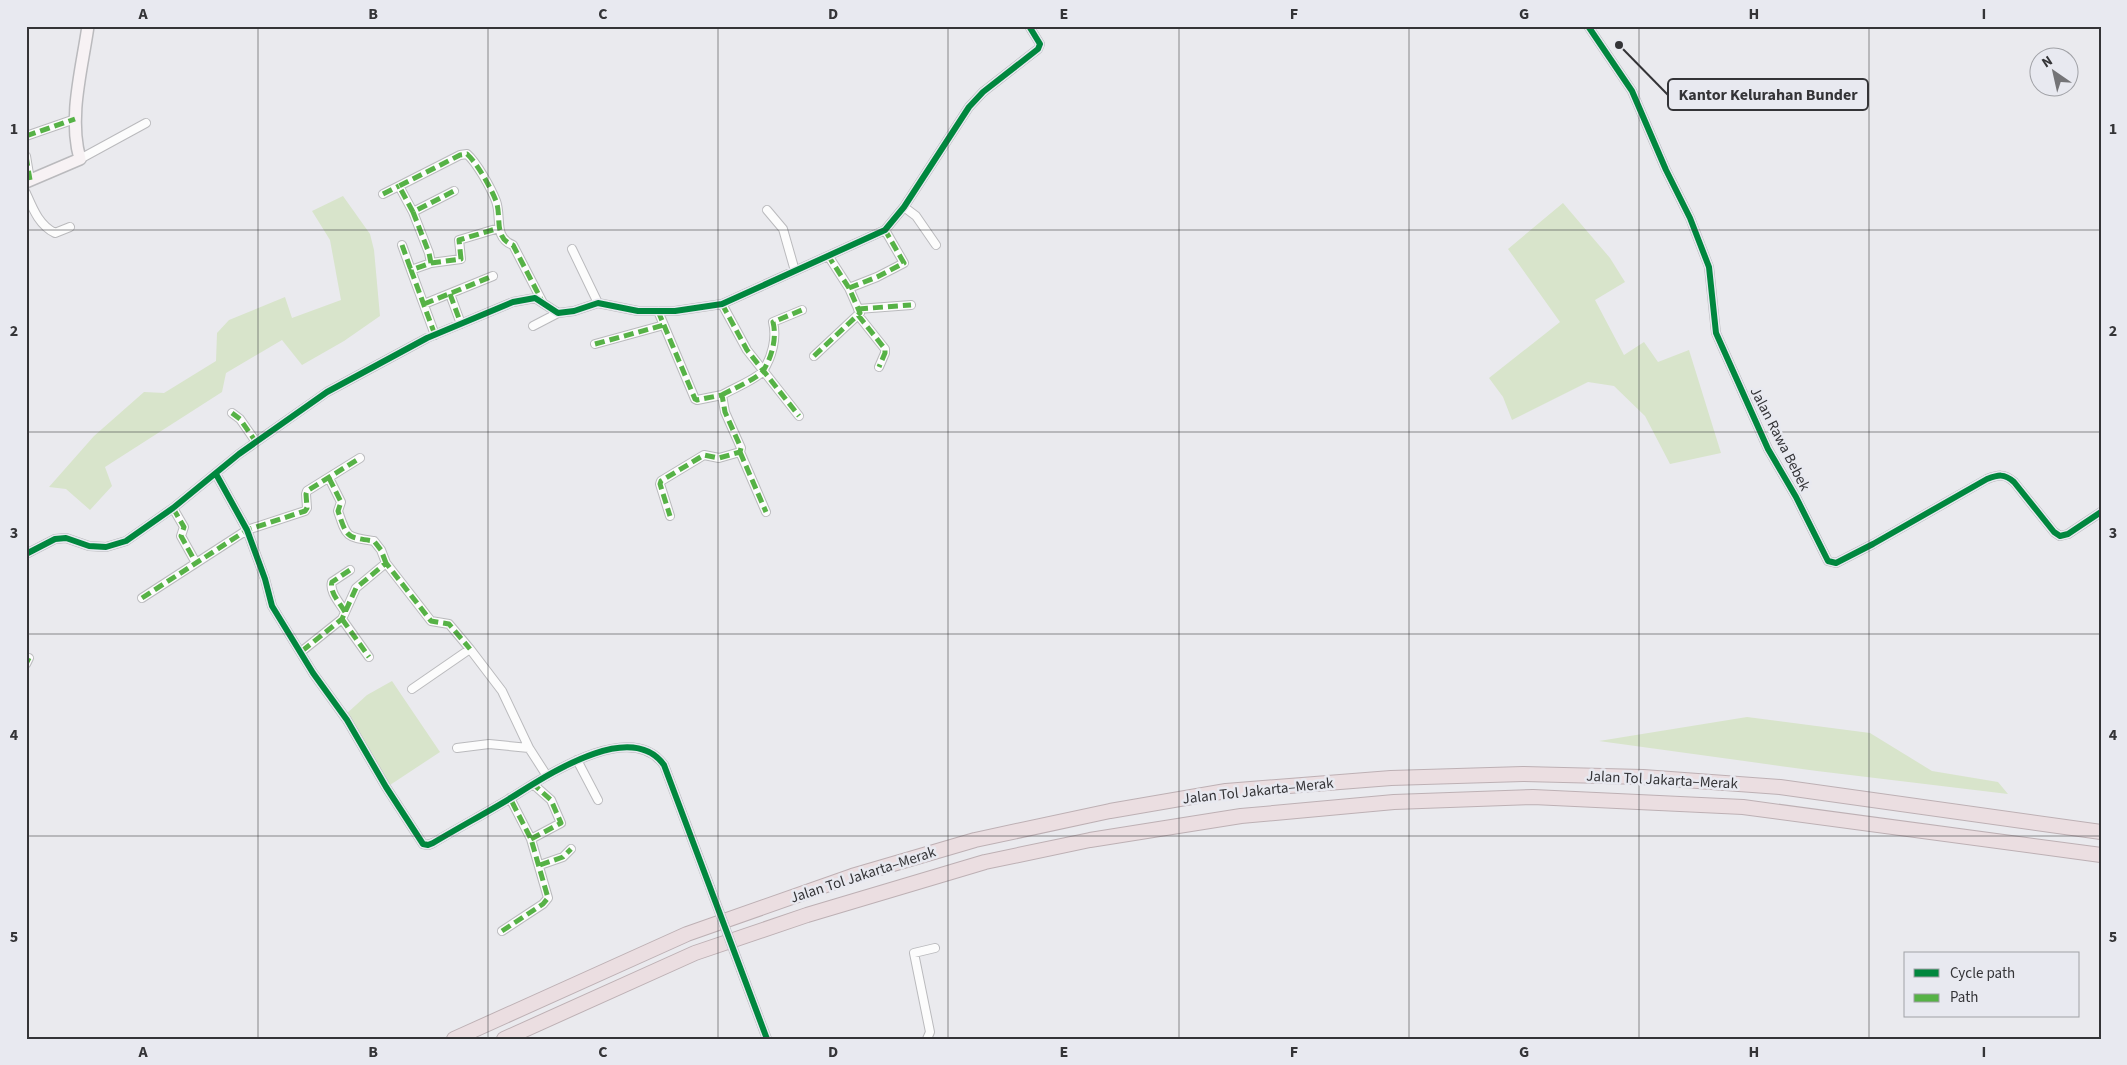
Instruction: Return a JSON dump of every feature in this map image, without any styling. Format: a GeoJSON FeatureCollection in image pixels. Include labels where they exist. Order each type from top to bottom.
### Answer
{"type":"FeatureCollection","features":[{"type":"Feature","properties":{"kind":"highway","name":"Jalan Tol Jakarta–Merak"},"geometry":{"type":"LineString","coordinates":[[454,1039],[687,934],[852,876],[975,840],[1110,811],[1226,792],[1400,778],[1523,774],[1643,777],[1780,787],[2101,832]]}},
{"type":"Feature","properties":{"kind":"highway","name":"Jalan Tol Jakarta–Merak"},"geometry":{"type":"LineString","coordinates":[[504,1039],[696,953],[816,912],[986,862],[1090,840],[1241,816],[1394,802],[1533,797],[1743,807],[2101,855]]}},
{"type":"Feature","properties":{"kind":"street"},"geometry":{"type":"LineString","coordinates":[[80,159],[75,142],[75,119],[88,26]]}},
{"type":"Feature","properties":{"kind":"street"},"geometry":{"type":"LineString","coordinates":[[533,326],[558,314],[574,311],[598,302],[638,311],[688,310],[722,304],[885,230],[904,207],[969,107],[983,92],[1038,49],[1040,44],[1029,26]]}},
{"type":"Feature","properties":{"kind":"street","name":"Jalan Rawa Bebek"},"geometry":{"type":"LineString","coordinates":[[1588,26],[1632,91],[1666,170],[1690,218],[1709,268],[1716,333],[1768,449],[1796,497],[1828,561],[1836,563],[1987,479],[1998,475],[2007,476],[2014,482],[2054,532],[2060,536],[2068,534],[2101,512]]}},
{"type":"Feature","properties":{"kind":"street"},"geometry":{"type":"LineString","coordinates":[[26,136],[75,119]]}},
{"type":"Feature","properties":{"kind":"street"},"geometry":{"type":"LineString","coordinates":[[26,156],[28,181],[80,159],[146,123]]}},
{"type":"Feature","properties":{"kind":"street"},"geometry":{"type":"LineString","coordinates":[[383,194],[460,155],[467,154],[496,200],[499,210],[499,228],[504,240],[514,245],[542,302]]}},
{"type":"Feature","properties":{"kind":"street"},"geometry":{"type":"LineString","coordinates":[[398,186],[412,212],[429,253],[431,263]]}},
{"type":"Feature","properties":{"kind":"street"},"geometry":{"type":"LineString","coordinates":[[412,212],[454,192]]}},
{"type":"Feature","properties":{"kind":"street"},"geometry":{"type":"LineString","coordinates":[[26,193],[39,221],[52,232],[55,233],[70,227]]}},
{"type":"Feature","properties":{"kind":"street"},"geometry":{"type":"LineString","coordinates":[[904,207],[916,216],[936,245]]}},
{"type":"Feature","properties":{"kind":"street"},"geometry":{"type":"LineString","coordinates":[[767,210],[783,229],[795,271]]}},
{"type":"Feature","properties":{"kind":"street"},"geometry":{"type":"LineString","coordinates":[[411,270],[431,263],[461,259],[459,240],[499,228]]}},
{"type":"Feature","properties":{"kind":"street"},"geometry":{"type":"LineString","coordinates":[[849,288],[877,277],[904,263],[885,230]]}},
{"type":"Feature","properties":{"kind":"street"},"geometry":{"type":"LineString","coordinates":[[402,246],[435,335]]}},
{"type":"Feature","properties":{"kind":"street"},"geometry":{"type":"LineString","coordinates":[[572,249],[598,302]]}},
{"type":"Feature","properties":{"kind":"street"},"geometry":{"type":"LineString","coordinates":[[829,257],[849,288],[858,312],[885,349],[879,367]]}},
{"type":"Feature","properties":{"kind":"street"},"geometry":{"type":"LineString","coordinates":[[424,304],[493,276]]}},
{"type":"Feature","properties":{"kind":"street"},"geometry":{"type":"LineString","coordinates":[[450,294],[461,324]]}},
{"type":"Feature","properties":{"kind":"street"},"geometry":{"type":"LineString","coordinates":[[26,554],[55,539],[66,538],[89,546],[106,547],[136,535],[256,442],[327,392],[388,358],[435,335],[523,299],[534,298],[558,314]]}},
{"type":"Feature","properties":{"kind":"street"},"geometry":{"type":"LineString","coordinates":[[722,304],[747,350],[762,372],[799,416]]}},
{"type":"Feature","properties":{"kind":"street"},"geometry":{"type":"LineString","coordinates":[[814,356],[858,312],[911,305]]}},
{"type":"Feature","properties":{"kind":"street"},"geometry":{"type":"LineString","coordinates":[[658,311],[694,399],[697,400],[722,394],[762,372],[775,342],[774,320],[802,310]]}},
{"type":"Feature","properties":{"kind":"street"},"geometry":{"type":"LineString","coordinates":[[595,344],[664,326]]}},
{"type":"Feature","properties":{"kind":"street"},"geometry":{"type":"LineString","coordinates":[[722,394],[725,412],[766,512]]}},
{"type":"Feature","properties":{"kind":"street"},"geometry":{"type":"LineString","coordinates":[[232,414],[240,419],[256,442]]}},
{"type":"Feature","properties":{"kind":"street"},"geometry":{"type":"LineString","coordinates":[[670,516],[660,484],[661,481],[704,455],[719,458],[740,452]]}},
{"type":"Feature","properties":{"kind":"street"},"geometry":{"type":"LineString","coordinates":[[142,598],[247,530],[305,511],[307,508],[306,493],[360,458]]}},
{"type":"Feature","properties":{"kind":"street"},"geometry":{"type":"LineString","coordinates":[[216,474],[247,530],[265,579],[272,606],[302,651],[313,673],[347,720],[386,787],[423,844],[433,843],[532,784],[577,760],[607,750],[623,748],[643,749],[659,758],[664,765],[767,1039]]}},
{"type":"Feature","properties":{"kind":"street"},"geometry":{"type":"LineString","coordinates":[[329,478],[341,502],[338,511],[349,537],[374,541],[381,550],[386,563],[430,621],[449,624],[470,649],[502,691],[529,748],[546,776]]}},
{"type":"Feature","properties":{"kind":"street"},"geometry":{"type":"LineString","coordinates":[[173,508],[184,527],[181,536],[196,563]]}},
{"type":"Feature","properties":{"kind":"street"},"geometry":{"type":"LineString","coordinates":[[302,651],[344,615],[356,588],[386,563]]}},
{"type":"Feature","properties":{"kind":"street"},"geometry":{"type":"LineString","coordinates":[[350,570],[332,582],[332,590],[344,615],[369,657]]}},
{"type":"Feature","properties":{"kind":"street"},"geometry":{"type":"LineString","coordinates":[[412,690],[470,649]]}},
{"type":"Feature","properties":{"kind":"street"},"geometry":{"type":"LineString","coordinates":[[457,748],[489,744],[529,748]]}},
{"type":"Feature","properties":{"kind":"street"},"geometry":{"type":"LineString","coordinates":[[577,760],[598,800]]}},
{"type":"Feature","properties":{"kind":"street"},"geometry":{"type":"LineString","coordinates":[[531,839],[561,823],[551,800],[532,784]]}},
{"type":"Feature","properties":{"kind":"street"},"geometry":{"type":"LineString","coordinates":[[502,931],[546,902],[548,892],[531,839],[510,798]]}},
{"type":"Feature","properties":{"kind":"street"},"geometry":{"type":"LineString","coordinates":[[540,865],[563,858],[570,849]]}},
{"type":"Feature","properties":{"kind":"street"},"geometry":{"type":"LineString","coordinates":[[927,1039],[930,1032],[914,953],[935,948]]}},
{"type":"Feature","properties":{"kind":"green space"},"geometry":{"type":"Polygon","coordinates":[[[343,196],[370,234],[374,250],[380,316],[344,341],[302,365],[282,340],[226,373],[222,392],[105,467],[112,486],[90,510],[66,489],[49,487],[94,436],[144,392],[164,393],[216,361],[217,333],[229,320],[285,297],[292,318],[341,300],[330,240],[312,211],[343,196]]]}},
{"type":"Feature","properties":{"kind":"green space"},"geometry":{"type":"Polygon","coordinates":[[[1563,203],[1610,258],[1625,282],[1595,300],[1624,355],[1644,342],[1658,362],[1689,350],[1721,453],[1670,464],[1645,416],[1614,386],[1588,382],[1512,420],[1503,397],[1489,378],[1560,322],[1508,249],[1563,203]]]}},
{"type":"Feature","properties":{"kind":"green space"},"geometry":{"type":"Polygon","coordinates":[[[392,681],[440,752],[390,785],[345,715],[367,695],[392,681]]]}},
{"type":"Feature","properties":{"kind":"green space"},"geometry":{"type":"Polygon","coordinates":[[[1747,717],[1870,733],[1932,771],[1998,782],[2008,794],[1817,771],[1599,741],[1747,717]]]}},
{"type":"Feature","properties":{"kind":"marked path"},"geometry":{"type":"LineString","coordinates":[[26,136],[75,119]]}},
{"type":"Feature","properties":{"kind":"marked path"},"geometry":{"type":"LineString","coordinates":[[413,212],[399,186],[460,155],[467,154],[479,169],[494,196],[498,207],[500,232],[507,242],[513,245],[542,301]]}},
{"type":"Feature","properties":{"kind":"marked path"},"geometry":{"type":"LineString","coordinates":[[26,156],[30,180]]}},
{"type":"Feature","properties":{"kind":"marked path"},"geometry":{"type":"LineString","coordinates":[[383,194],[399,186]]}},
{"type":"Feature","properties":{"kind":"marked path"},"geometry":{"type":"LineString","coordinates":[[435,335],[411,270],[431,263],[413,212],[454,191]]}},
{"type":"Feature","properties":{"kind":"marked path"},"geometry":{"type":"LineString","coordinates":[[431,263],[461,259],[459,240],[499,228]]}},
{"type":"Feature","properties":{"kind":"marked path"},"geometry":{"type":"LineString","coordinates":[[849,288],[877,277],[904,263],[885,230]]}},
{"type":"Feature","properties":{"kind":"marked path"},"geometry":{"type":"LineString","coordinates":[[402,245],[411,270]]}},
{"type":"Feature","properties":{"kind":"marked path"},"geometry":{"type":"LineString","coordinates":[[814,356],[860,313],[849,288],[829,257]]}},
{"type":"Feature","properties":{"kind":"marked path"},"geometry":{"type":"LineString","coordinates":[[424,304],[493,276]]}},
{"type":"Feature","properties":{"kind":"marked path"},"geometry":{"type":"LineString","coordinates":[[450,294],[461,324]]}},
{"type":"Feature","properties":{"kind":"marked path"},"geometry":{"type":"LineString","coordinates":[[722,304],[747,350],[799,416]]}},
{"type":"Feature","properties":{"kind":"marked path"},"geometry":{"type":"LineString","coordinates":[[858,309],[911,305]]}},
{"type":"Feature","properties":{"kind":"marked path"},"geometry":{"type":"LineString","coordinates":[[722,395],[750,381],[763,371],[773,347],[773,322],[802,310]]}},
{"type":"Feature","properties":{"kind":"marked path"},"geometry":{"type":"LineString","coordinates":[[658,311],[695,399],[722,395],[725,412],[741,448],[740,452],[719,458],[704,455],[661,481],[660,484],[670,516]]}},
{"type":"Feature","properties":{"kind":"marked path"},"geometry":{"type":"LineString","coordinates":[[858,315],[885,349],[879,367]]}},
{"type":"Feature","properties":{"kind":"marked path"},"geometry":{"type":"LineString","coordinates":[[595,344],[664,325]]}},
{"type":"Feature","properties":{"kind":"marked path"},"geometry":{"type":"LineString","coordinates":[[232,413],[240,419],[256,442]]}},
{"type":"Feature","properties":{"kind":"marked path"},"geometry":{"type":"LineString","coordinates":[[740,452],[766,512]]}},
{"type":"Feature","properties":{"kind":"marked path"},"geometry":{"type":"LineString","coordinates":[[142,598],[247,530],[305,511],[307,508],[307,491],[360,458]]}},
{"type":"Feature","properties":{"kind":"marked path"},"geometry":{"type":"LineString","coordinates":[[329,478],[341,502],[338,511],[343,527],[353,537],[374,541],[381,550],[386,563]]}},
{"type":"Feature","properties":{"kind":"marked path"},"geometry":{"type":"LineString","coordinates":[[173,508],[184,527],[181,536],[196,563]]}},
{"type":"Feature","properties":{"kind":"marked path"},"geometry":{"type":"LineString","coordinates":[[302,651],[342,619],[356,588],[386,563],[431,621],[449,624],[470,649]]}},
{"type":"Feature","properties":{"kind":"marked path"},"geometry":{"type":"LineString","coordinates":[[345,612],[333,594],[331,586],[332,582],[350,570]]}},
{"type":"Feature","properties":{"kind":"marked path"},"geometry":{"type":"LineString","coordinates":[[342,619],[369,657]]}},
{"type":"Feature","properties":{"kind":"marked path"},"geometry":{"type":"LineString","coordinates":[[26,664],[29,658]]}},
{"type":"Feature","properties":{"kind":"marked path"},"geometry":{"type":"LineString","coordinates":[[531,839],[561,823],[551,800],[533,784]]}},
{"type":"Feature","properties":{"kind":"marked path"},"geometry":{"type":"LineString","coordinates":[[502,931],[543,904],[548,898],[531,839],[510,798]]}},
{"type":"Feature","properties":{"kind":"marked path"},"geometry":{"type":"LineString","coordinates":[[540,865],[563,857],[571,849]]}},
{"type":"Feature","properties":{"kind":"cycle path"},"geometry":{"type":"LineString","coordinates":[[26,554],[55,539],[66,538],[89,546],[106,547],[126,541],[173,508],[239,454],[327,392],[427,338],[513,302],[535,298],[558,313],[574,311],[598,303],[638,311],[675,311],[722,304],[885,230],[904,207],[969,107],[983,92],[1038,49],[1040,44],[1029,26]]}},
{"type":"Feature","properties":{"kind":"cycle path"},"geometry":{"type":"LineString","coordinates":[[1588,26],[1632,91],[1666,170],[1690,218],[1709,267],[1716,333],[1768,449],[1796,497],[1828,561],[1836,563],[1987,479],[1998,476],[2007,477],[2014,482],[2054,532],[2060,536],[2068,534],[2101,512]]}},
{"type":"Feature","properties":{"kind":"cycle path"},"geometry":{"type":"LineString","coordinates":[[216,474],[247,530],[265,579],[272,606],[313,673],[347,720],[386,787],[423,844],[433,843],[565,766],[587,756],[610,749],[630,747],[649,752],[664,765],[767,1039]]}},
{"type":"Feature","properties":{"kind":"place","name":"Kantor Kelurahan Bunder"},"geometry":{"type":"Point","coordinates":[1619,45]}}]}
